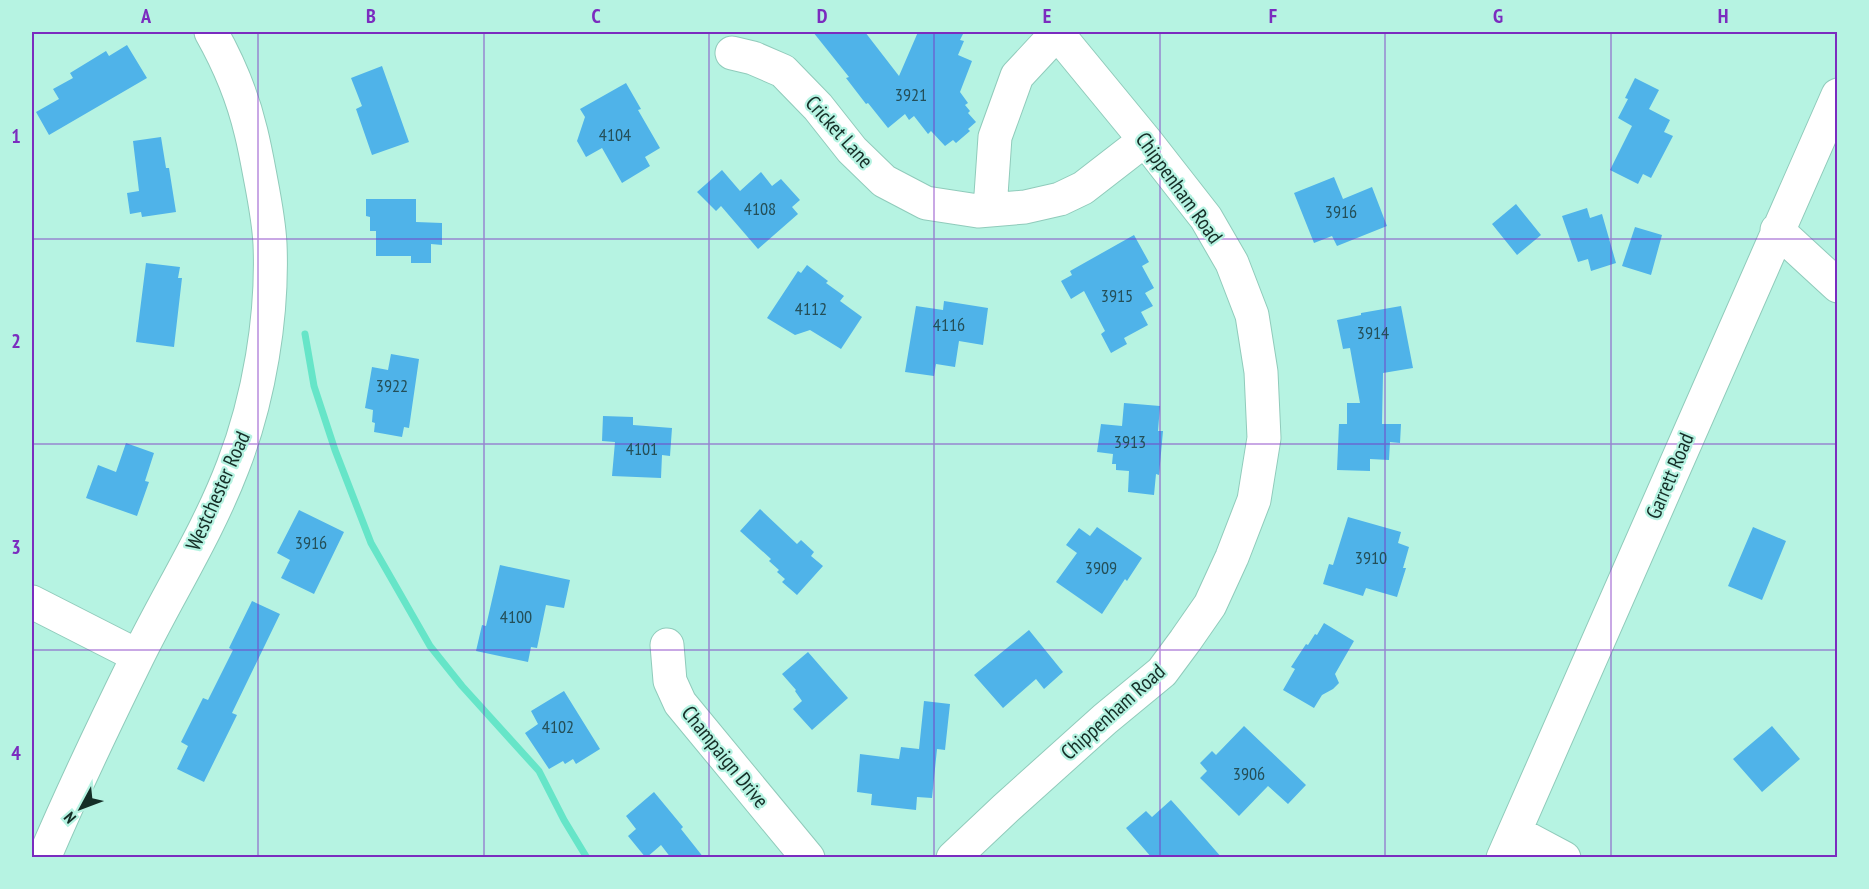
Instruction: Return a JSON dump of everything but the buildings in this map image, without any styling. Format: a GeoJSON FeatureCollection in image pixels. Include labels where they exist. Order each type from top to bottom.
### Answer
{"type":"FeatureCollection","features":[{"type":"Feature","properties":{"kind":"street","name":"Westchester Road"},"geometry":{"type":"LineString","coordinates":[[44,858],[138,656],[219,500],[233,466],[258,384],[271,272],[265,201],[251,132],[238,90],[211,32]]}},
{"type":"Feature","properties":{"kind":"street","name":"Chippenham Road"},"geometry":{"type":"LineString","coordinates":[[953,858],[1047,771],[1162,672],[1185,641],[1210,605],[1232,557],[1254,500],[1264,438],[1261,372],[1252,315],[1232,263],[1206,219],[1057,33],[1017,76],[995,137],[990,209]]}},
{"type":"Feature","properties":{"kind":"street","name":"Cricket Lane"},"geometry":{"type":"LineString","coordinates":[[732,53],[753,58],[783,71],[818,107],[852,150],[884,181],[926,202],[978,211],[1024,207],[1060,199],[1083,188],[1145,140]]}},
{"type":"Feature","properties":{"kind":"street","name":"Garrett Road"},"geometry":{"type":"LineString","coordinates":[[1509,845],[1838,95]]}},
{"type":"Feature","properties":{"kind":"street"},"geometry":{"type":"LineString","coordinates":[[1777,230],[1838,286]]}},
{"type":"Feature","properties":{"kind":"street"},"geometry":{"type":"LineString","coordinates":[[32,602],[138,656]]}},
{"type":"Feature","properties":{"kind":"street","name":"Champaign Drive"},"geometry":{"type":"LineString","coordinates":[[667,645],[670,681],[680,703],[808,858]]}},
{"type":"Feature","properties":{"kind":"street"},"geometry":{"type":"LineString","coordinates":[[1509,845],[1564,858]]}},
{"type":"Feature","properties":{"kind":"waterway"},"geometry":{"type":"LineString","coordinates":[[305,334],[314,386],[335,450],[371,543],[430,646],[462,686],[539,771],[587,858]]}}]}
